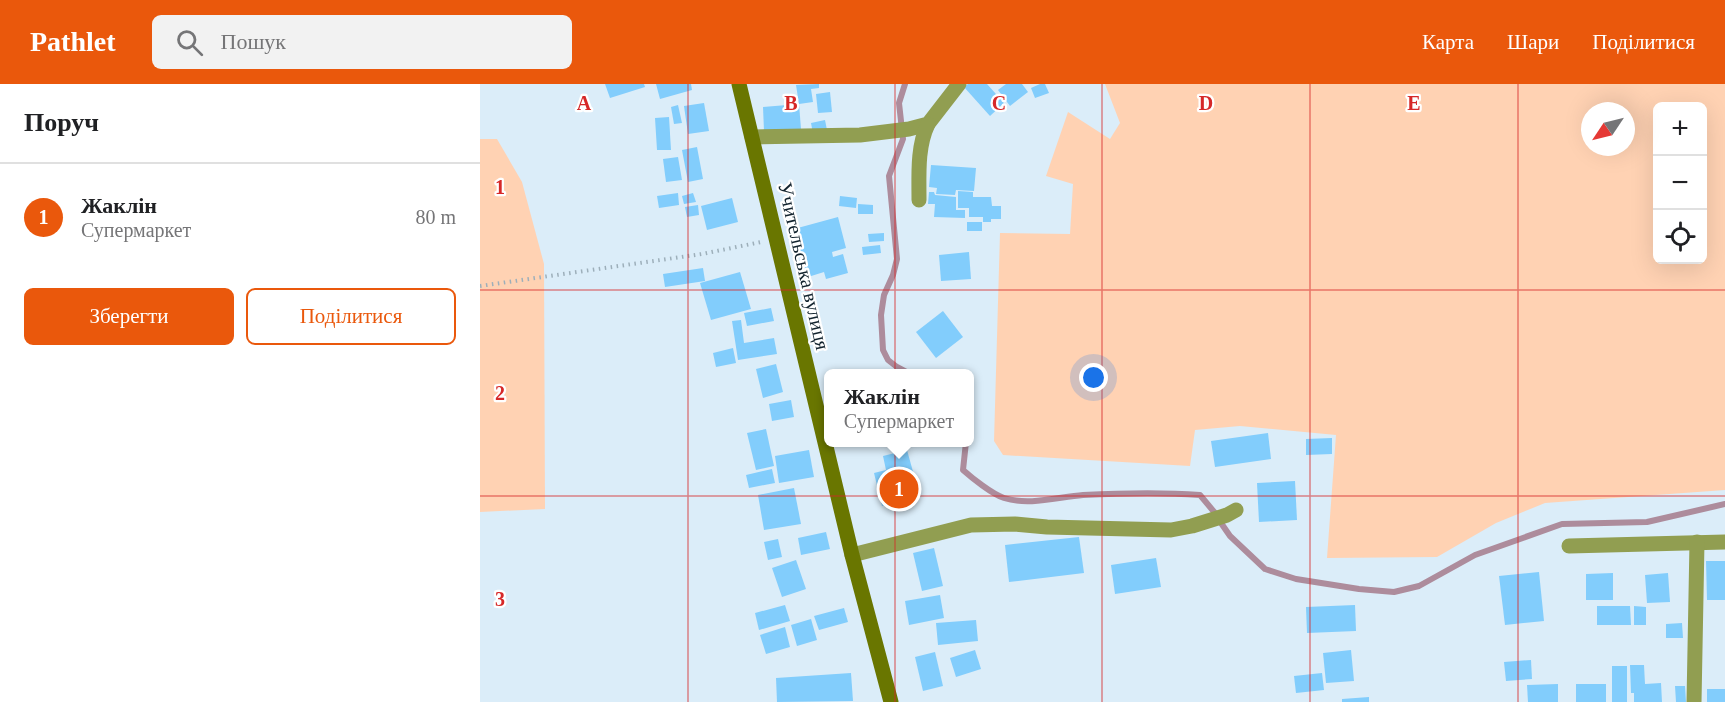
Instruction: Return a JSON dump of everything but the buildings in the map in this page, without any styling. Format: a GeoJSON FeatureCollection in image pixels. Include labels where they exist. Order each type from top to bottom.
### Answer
{"type":"FeatureCollection","features":[{"type":"Feature","properties":{"kind":"main road","name":"Учительська вулиця"},"geometry":{"type":"LineString","coordinates":[[739,84],[824,439]]}},
{"type":"Feature","properties":{"kind":"main road","name":"Учительська вулиця"},"geometry":{"type":"LineString","coordinates":[[826,447],[891,702]]}},
{"type":"Feature","properties":{"kind":"street"},"geometry":{"type":"LineString","coordinates":[[919,200],[921,147],[924,132],[959,84]]}},
{"type":"Feature","properties":{"kind":"street"},"geometry":{"type":"LineString","coordinates":[[752,137],[860,135],[903,130],[928,124]]}},
{"type":"Feature","properties":{"kind":"street"},"geometry":{"type":"LineString","coordinates":[[852,555],[971,525],[1015,524],[1171,530],[1192,526],[1236,510]]}},
{"type":"Feature","properties":{"kind":"street"},"geometry":{"type":"LineString","coordinates":[[1694,702],[1696,542]]}},
{"type":"Feature","properties":{"kind":"street"},"geometry":{"type":"LineString","coordinates":[[1569,546],[1725,542]]}},
{"type":"Feature","properties":{"kind":"path"},"geometry":{"type":"LineString","coordinates":[[480,286],[702,254],[776,240]]}},
{"type":"Feature","properties":{"kind":"shaded area"},"geometry":{"type":"Polygon","coordinates":[[[1105,84],[1725,84],[1725,490],[1545,503],[1496,523],[1437,557],[1327,558],[1336,435],[1240,426],[1195,430],[1190,466],[1003,455],[994,441],[1000,233],[1070,234],[1073,184],[1046,176],[1068,112],[1110,139],[1120,123],[1105,84]]]}},
{"type":"Feature","properties":{"kind":"shaded area"},"geometry":{"type":"Polygon","coordinates":[[[480,139],[497,139],[522,182],[544,264],[545,509],[480,512],[480,139]]]}},
{"type":"Feature","properties":{"kind":"waterway"},"geometry":{"type":"LineString","coordinates":[[901,369],[888,360],[883,350],[881,315],[884,295],[897,259],[889,176],[903,139],[899,103],[905,84]]}},
{"type":"Feature","properties":{"kind":"waterway"},"geometry":{"type":"LineString","coordinates":[[965,447],[963,470],[1004,498],[1033,501],[1083,495],[1156,493],[1200,495],[1215,513]]}},
{"type":"Feature","properties":{"kind":"waterway"},"geometry":{"type":"LineString","coordinates":[[1221,523],[1230,536],[1265,569],[1296,579],[1394,592],[1419,586],[1475,555],[1562,524],[1647,522],[1725,504]]}},
{"type":"Feature","properties":{"kind":"place","name":"Жаклін"},"geometry":{"type":"Point","coordinates":[899,489]}}]}
